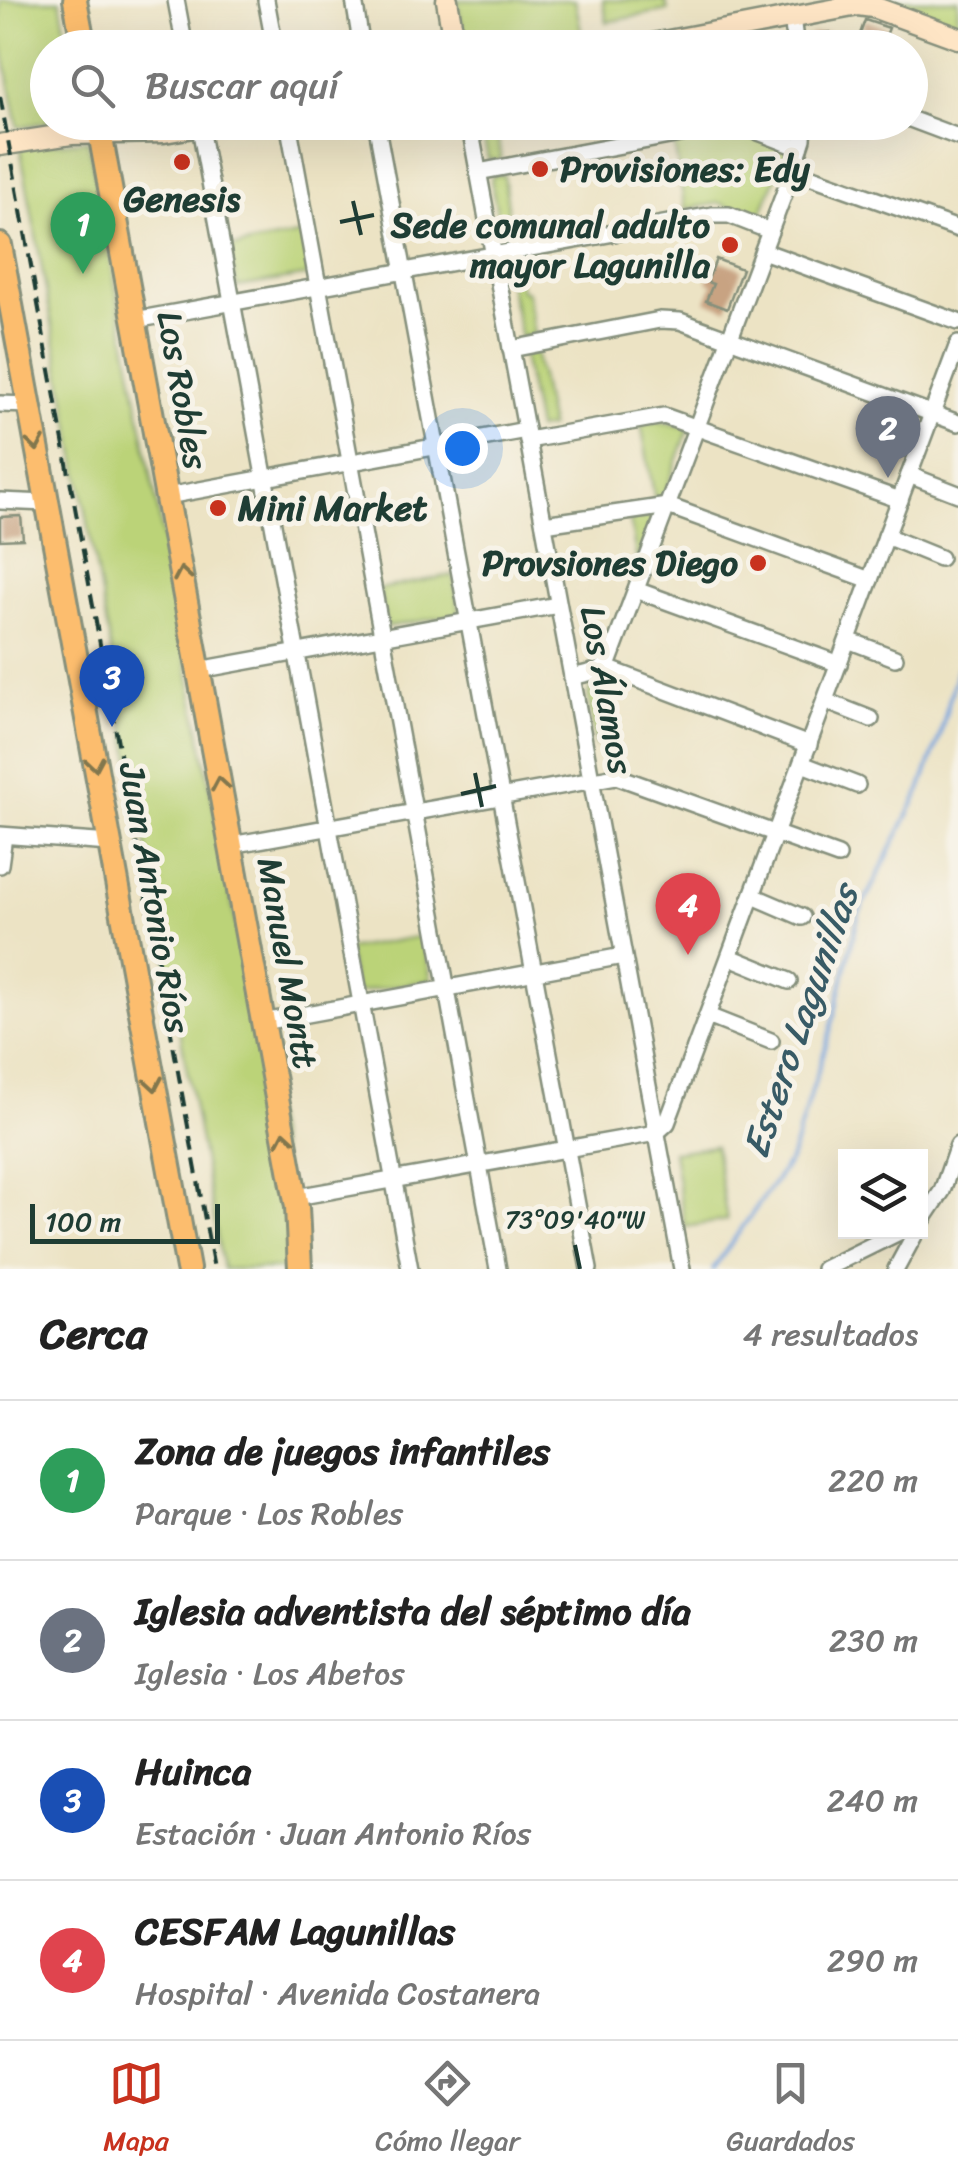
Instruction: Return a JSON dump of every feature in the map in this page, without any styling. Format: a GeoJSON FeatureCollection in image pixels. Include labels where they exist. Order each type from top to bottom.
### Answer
{"type":"FeatureCollection","features":[{"type":"Feature","properties":{"kind":"main road"},"geometry":{"type":"LineString","coordinates":[[75,0],[81,30]]}},
{"type":"Feature","properties":{"kind":"main road","name":"Los Robles"},"geometry":{"type":"LineString","coordinates":[[101,140],[199,670]]}},
{"type":"Feature","properties":{"kind":"main road","name":"Juan Antonio Ríos"},"geometry":{"type":"LineString","coordinates":[[0,245],[188,1269]]}},
{"type":"Feature","properties":{"kind":"main road","name":"Manuel Montt"},"geometry":{"type":"LineString","coordinates":[[199,670],[296,1197],[302,1238],[300,1269]]}},
{"type":"Feature","properties":{"kind":"street"},"geometry":{"type":"LineString","coordinates":[[176,0],[182,30]]}},
{"type":"Feature","properties":{"kind":"street"},"geometry":{"type":"LineString","coordinates":[[266,0],[271,30]]}},
{"type":"Feature","properties":{"kind":"street"},"geometry":{"type":"LineString","coordinates":[[354,0],[359,30]]}},
{"type":"Feature","properties":{"kind":"street"},"geometry":{"type":"LineString","coordinates":[[447,0],[452,30]]}},
{"type":"Feature","properties":{"kind":"street"},"geometry":{"type":"LineString","coordinates":[[750,30],[833,5],[868,6],[958,38]]}},
{"type":"Feature","properties":{"kind":"street"},"geometry":{"type":"LineString","coordinates":[[792,17],[794,30]]}},
{"type":"Feature","properties":{"kind":"street"},"geometry":{"type":"LineString","coordinates":[[928,126],[958,137]]}},
{"type":"Feature","properties":{"kind":"street"},"geometry":{"type":"LineString","coordinates":[[0,145],[31,140]]}},
{"type":"Feature","properties":{"kind":"street"},"geometry":{"type":"LineString","coordinates":[[203,140],[410,1269]]}},
{"type":"Feature","properties":{"kind":"street"},"geometry":{"type":"LineString","coordinates":[[291,140],[498,1269]]}},
{"type":"Feature","properties":{"kind":"street"},"geometry":{"type":"LineString","coordinates":[[379,140],[588,1269]]}},
{"type":"Feature","properties":{"kind":"street","name":"Los Álamos"},"geometry":{"type":"LineString","coordinates":[[472,140],[682,1269]]}},
{"type":"Feature","properties":{"kind":"street"},"geometry":{"type":"LineString","coordinates":[[478,172],[647,140]]}},
{"type":"Feature","properties":{"kind":"street"},"geometry":{"type":"LineString","coordinates":[[780,140],[800,148]]}},
{"type":"Feature","properties":{"kind":"street"},"geometry":{"type":"LineString","coordinates":[[604,668],[668,506],[801,140]]}},
{"type":"Feature","properties":{"kind":"street"},"geometry":{"type":"LineString","coordinates":[[793,170],[958,229]]}},
{"type":"Feature","properties":{"kind":"street"},"geometry":{"type":"LineString","coordinates":[[135,320],[718,215],[729,215],[770,231]]}},
{"type":"Feature","properties":{"kind":"street"},"geometry":{"type":"LineString","coordinates":[[763,251],[958,322]]}},
{"type":"Feature","properties":{"kind":"street"},"geometry":{"type":"LineString","coordinates":[[511,349],[667,319],[686,322],[958,423]]}},
{"type":"Feature","properties":{"kind":"street"},"geometry":{"type":"LineString","coordinates":[[296,1197],[656,1132],[670,1120],[957,349]]}},
{"type":"Feature","properties":{"kind":"street"},"geometry":{"type":"LineString","coordinates":[[0,404],[29,405]]}},
{"type":"Feature","properties":{"kind":"street"},"geometry":{"type":"LineString","coordinates":[[167,496],[436,446],[655,416],[697,427],[900,500]]}},
{"type":"Feature","properties":{"kind":"street"},"geometry":{"type":"LineString","coordinates":[[909,475],[958,494]]}},
{"type":"Feature","properties":{"kind":"street"},"geometry":{"type":"LineString","coordinates":[[0,501],[47,503]]}},
{"type":"Feature","properties":{"kind":"street"},"geometry":{"type":"LineString","coordinates":[[544,524],[668,506],[870,580]]}},
{"type":"Feature","properties":{"kind":"street"},"geometry":{"type":"LineString","coordinates":[[886,536],[940,558]]}},
{"type":"Feature","properties":{"kind":"street"},"geometry":{"type":"LineString","coordinates":[[636,590],[839,664]]}},
{"type":"Feature","properties":{"kind":"street"},"geometry":{"type":"LineString","coordinates":[[199,670],[558,604]]}},
{"type":"Feature","properties":{"kind":"street"},"geometry":{"type":"LineString","coordinates":[[848,640],[895,658]]}},
{"type":"Feature","properties":{"kind":"street"},"geometry":{"type":"LineString","coordinates":[[572,678],[604,668],[809,745]]}},
{"type":"Feature","properties":{"kind":"street"},"geometry":{"type":"LineString","coordinates":[[825,701],[871,720]]}},
{"type":"Feature","properties":{"kind":"street"},"geometry":{"type":"LineString","coordinates":[[802,764],[857,784]]}},
{"type":"Feature","properties":{"kind":"street"},"geometry":{"type":"LineString","coordinates":[[232,845],[625,777],[838,856]]}},
{"type":"Feature","properties":{"kind":"street"},"geometry":{"type":"LineString","coordinates":[[0,865],[2,835],[110,844]]}},
{"type":"Feature","properties":{"kind":"street"},"geometry":{"type":"LineString","coordinates":[[753,896],[802,917]]}},
{"type":"Feature","properties":{"kind":"street"},"geometry":{"type":"LineString","coordinates":[[263,1022],[624,956]]}},
{"type":"Feature","properties":{"kind":"street"},"geometry":{"type":"LineString","coordinates":[[730,956],[789,981]]}},
{"type":"Feature","properties":{"kind":"street"},"geometry":{"type":"LineString","coordinates":[[708,1016],[771,1042]]}},
{"type":"Feature","properties":{"kind":"street"},"geometry":{"type":"LineString","coordinates":[[928,1212],[942,1191],[958,1146]]}},
{"type":"Feature","properties":{"kind":"street"},"geometry":{"type":"LineString","coordinates":[[824,1269],[885,1239]]}},
{"type":"Feature","properties":{"kind":"street"},"geometry":{"type":"LineString","coordinates":[[896,1269],[912,1239]]}},
{"type":"Feature","properties":{"kind":"green space"},"geometry":{"type":"Polygon","coordinates":[[[0,0],[60,0],[66,30],[30,30],[30,125],[18,127],[0,34],[0,0]]]}},
{"type":"Feature","properties":{"kind":"green space"},"geometry":{"type":"Polygon","coordinates":[[[457,0],[575,0],[581,30],[463,30],[457,0]]]}},
{"type":"Feature","properties":{"kind":"green space"},"geometry":{"type":"Polygon","coordinates":[[[603,0],[665,0],[668,10],[607,22],[603,0]]]}},
{"type":"Feature","properties":{"kind":"green space"},"geometry":{"type":"Polygon","coordinates":[[[883,0],[958,0],[958,26],[883,0]]]}},
{"type":"Feature","properties":{"kind":"green space"},"geometry":{"type":"Polygon","coordinates":[[[88,140],[291,1216],[294,1269],[223,1269],[20,147],[88,140]]]}},
{"type":"Feature","properties":{"kind":"green space"},"geometry":{"type":"Polygon","coordinates":[[[484,140],[498,140],[499,161],[488,159],[484,140]]]}},
{"type":"Feature","properties":{"kind":"green space"},"geometry":{"type":"Polygon","coordinates":[[[674,140],[789,140],[759,219],[720,203],[685,209],[674,140]]]}},
{"type":"Feature","properties":{"kind":"green space"},"geometry":{"type":"Polygon","coordinates":[[[493,175],[504,175],[506,222],[514,245],[504,246],[502,242],[493,175]]]}},
{"type":"Feature","properties":{"kind":"green space"},"geometry":{"type":"Polygon","coordinates":[[[303,234],[310,275],[237,287],[229,248],[303,234]]]}},
{"type":"Feature","properties":{"kind":"green space"},"geometry":{"type":"Polygon","coordinates":[[[513,259],[521,290],[527,292],[534,334],[521,338],[505,264],[513,259]]]}},
{"type":"Feature","properties":{"kind":"green space"},"geometry":{"type":"Polygon","coordinates":[[[535,351],[550,427],[537,429],[523,355],[535,351]]]}},
{"type":"Feature","properties":{"kind":"green space"},"geometry":{"type":"Polygon","coordinates":[[[656,421],[689,428],[663,499],[655,500],[641,424],[656,421]]]}},
{"type":"Feature","properties":{"kind":"green space"},"geometry":{"type":"Polygon","coordinates":[[[656,514],[637,562],[630,519],[656,514]]]}},
{"type":"Feature","properties":{"kind":"green space"},"geometry":{"type":"Polygon","coordinates":[[[453,575],[460,614],[386,627],[379,589],[453,575]]]}},
{"type":"Feature","properties":{"kind":"green space"},"geometry":{"type":"Polygon","coordinates":[[[610,678],[620,682],[595,744],[588,694],[592,685],[610,678]]]}},
{"type":"Feature","properties":{"kind":"green space"},"geometry":{"type":"Polygon","coordinates":[[[423,936],[431,980],[355,993],[347,949],[423,936]]]}},
{"type":"Feature","properties":{"kind":"green space"},"geometry":{"type":"Polygon","coordinates":[[[715,1146],[727,1220],[685,1227],[673,1152],[715,1146]]]}},
{"type":"Feature","properties":{"kind":"building"},"geometry":{"type":"Polygon","coordinates":[[[865,20],[889,28],[888,30],[861,30],[865,20]]]}},
{"type":"Feature","properties":{"kind":"building"},"geometry":{"type":"Polygon","coordinates":[[[716,259],[742,269],[727,309],[706,301],[713,284],[707,282],[716,259]]]}},
{"type":"Feature","properties":{"kind":"building"},"geometry":{"type":"Polygon","coordinates":[[[21,516],[23,539],[0,540],[0,517],[21,516]]]}},
{"type":"Feature","properties":{"kind":"waterway","name":"Estero Lagunillas"},"geometry":{"type":"LineString","coordinates":[[713,1269],[790,1160],[830,1033],[859,913],[919,793],[958,667]]}},
{"type":"Feature","properties":{"kind":"railway"},"geometry":{"type":"LineString","coordinates":[[0,96],[214,1269]]}},
{"type":"Feature","properties":{"kind":"place","name":"Genesis"},"geometry":{"type":"Point","coordinates":[182,162]}},
{"type":"Feature","properties":{"kind":"place","name":"Provisiones: Edy"},"geometry":{"type":"Point","coordinates":[540,169]}},
{"type":"Feature","properties":{"kind":"place","name":"Sede comunal adulto mayor Lagunilla"},"geometry":{"type":"Point","coordinates":[730,245]}},
{"type":"Feature","properties":{"kind":"place","name":"Zona de juegos infantiles"},"geometry":{"type":"Point","coordinates":[83,274]}},
{"type":"Feature","properties":{"kind":"place","name":"Iglesia adventista del séptimo día"},"geometry":{"type":"Point","coordinates":[888,478]}},
{"type":"Feature","properties":{"kind":"place","name":"Mini Market"},"geometry":{"type":"Point","coordinates":[218,508]}},
{"type":"Feature","properties":{"kind":"place","name":"Provsiones Diego"},"geometry":{"type":"Point","coordinates":[758,563]}},
{"type":"Feature","properties":{"kind":"place","name":"Huinca"},"geometry":{"type":"Point","coordinates":[112,727]}},
{"type":"Feature","properties":{"kind":"place","name":"CESFAM Lagunillas"},"geometry":{"type":"Point","coordinates":[688,955]}}]}
